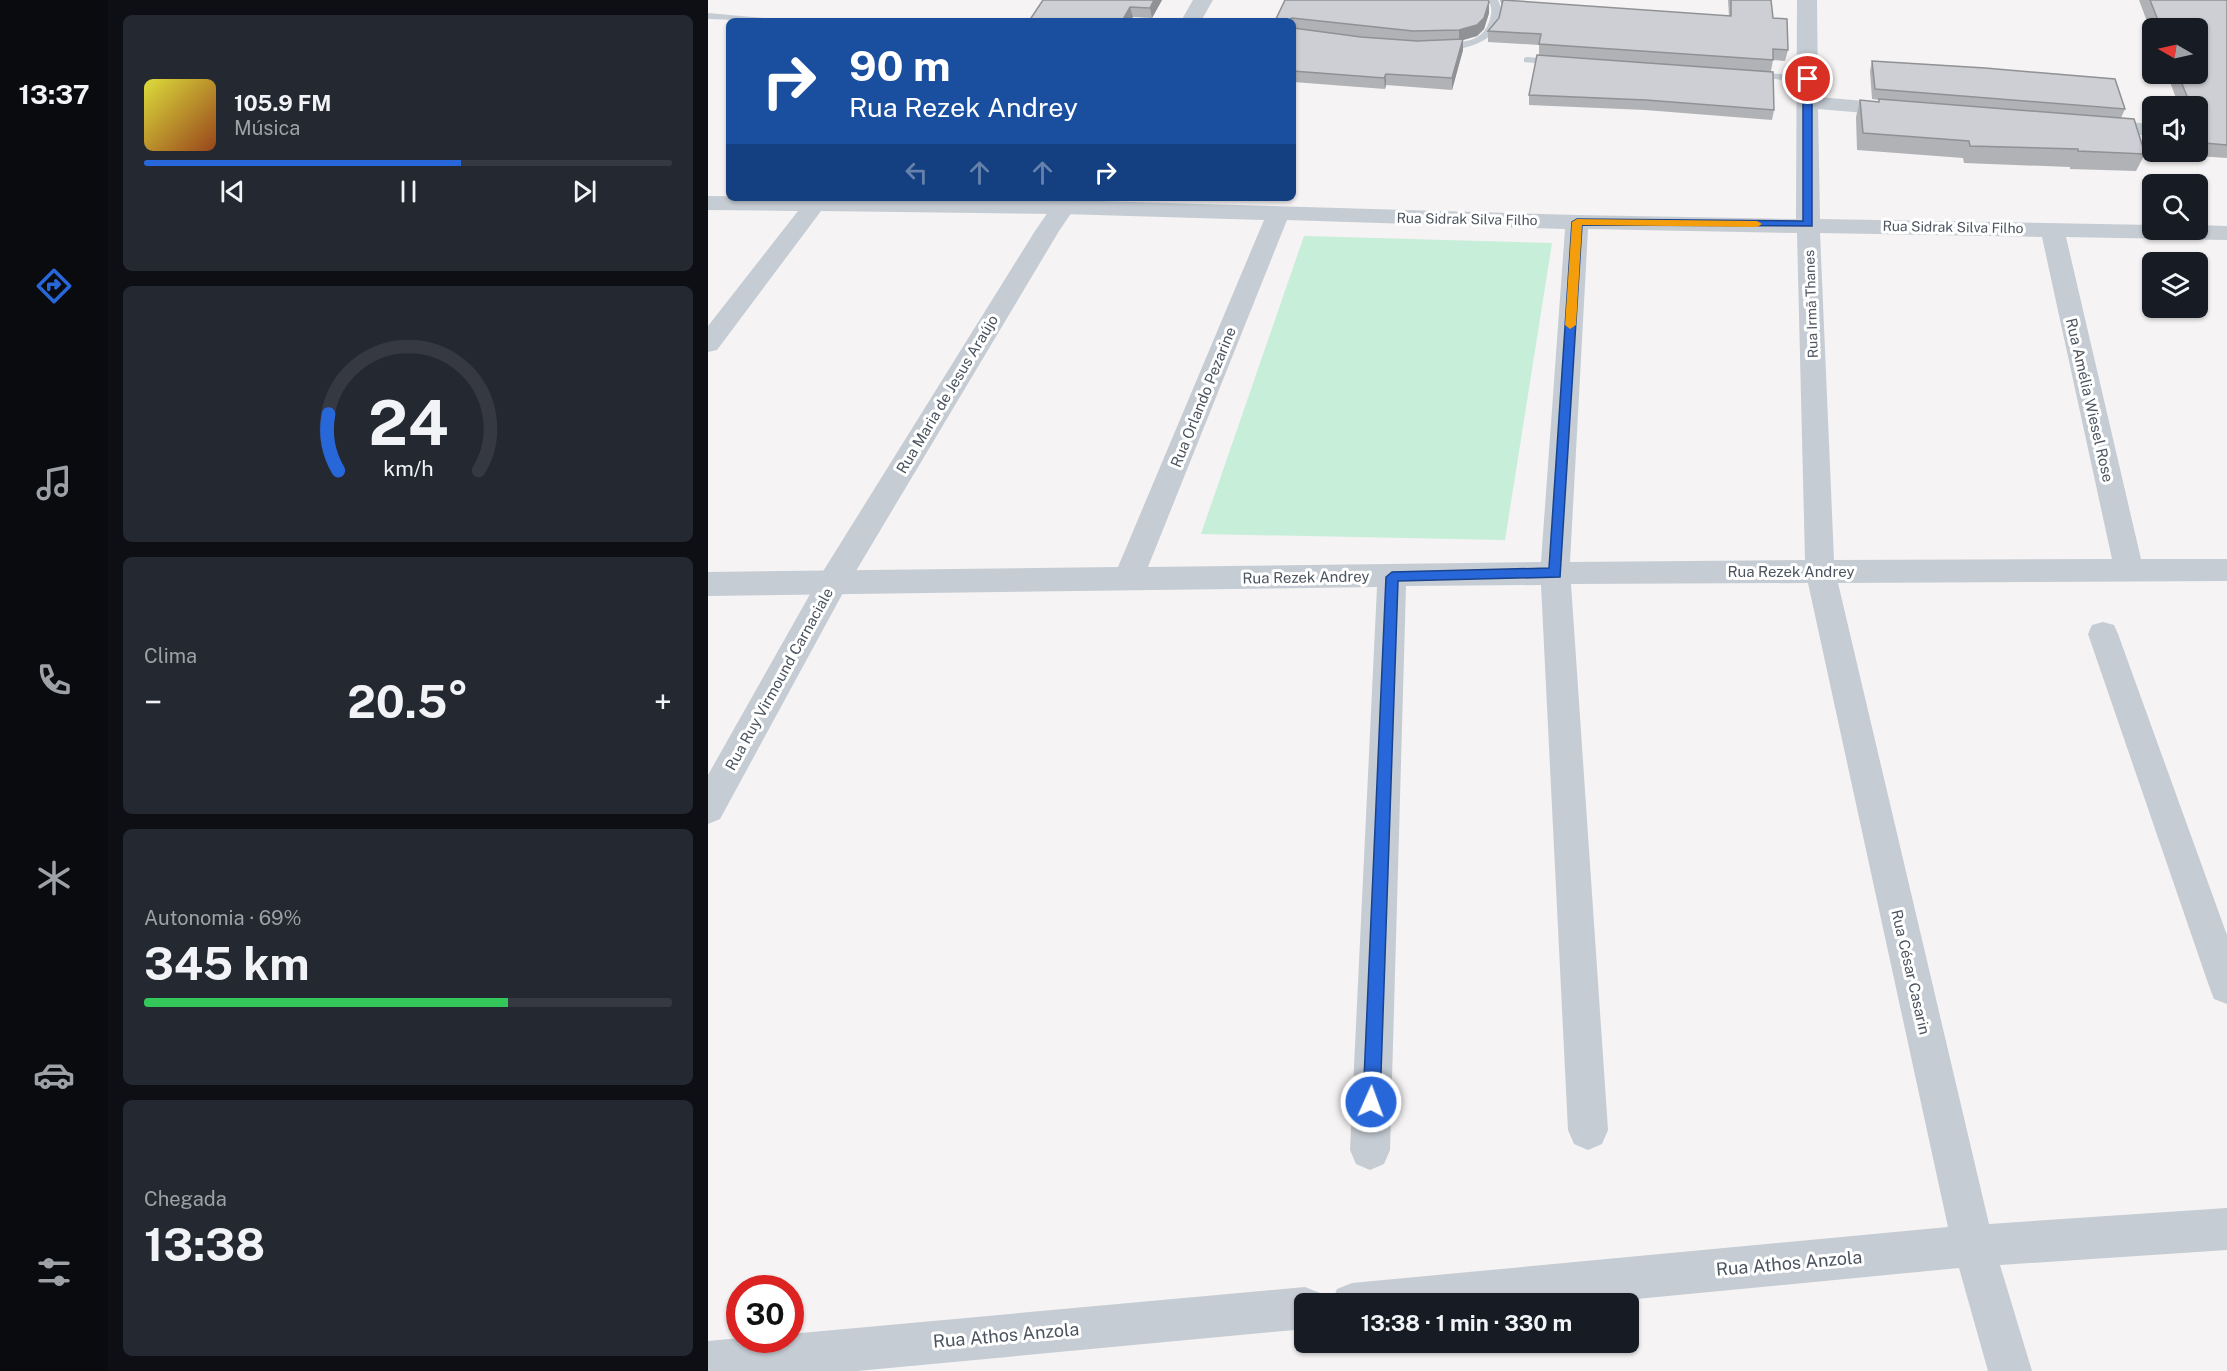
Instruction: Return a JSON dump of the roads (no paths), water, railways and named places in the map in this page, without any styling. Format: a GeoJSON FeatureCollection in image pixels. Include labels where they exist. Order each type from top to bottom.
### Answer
{"type":"FeatureCollection","features":[{"type":"Feature","properties":{"kind":"street"},"geometry":{"type":"LineString","coordinates":[[1193,18],[1203,0]]}},
{"type":"Feature","properties":{"kind":"street","name":"Rua Irmã Thanes"},"geometry":{"type":"LineString","coordinates":[[1807,0],[1808,224],[1820,571]]}},
{"type":"Feature","properties":{"kind":"street"},"geometry":{"type":"LineString","coordinates":[[1808,91],[1924,112]]}},
{"type":"Feature","properties":{"kind":"street"},"geometry":{"type":"LineString","coordinates":[[2068,123],[2142,129]]}},
{"type":"Feature","properties":{"kind":"street","name":"Rua Sidrak Silva Filho"},"geometry":{"type":"LineString","coordinates":[[708,203],[814,205],[1069,202],[1278,215],[2227,233]]}},
{"type":"Feature","properties":{"kind":"street","name":"Rua Maria de Jesus Araújo"},"geometry":{"type":"LineString","coordinates":[[833,582],[1069,202]]}},
{"type":"Feature","properties":{"kind":"street"},"geometry":{"type":"LineString","coordinates":[[708,344],[814,205]]}},
{"type":"Feature","properties":{"kind":"street","name":"Rua Orlando Pezarine"},"geometry":{"type":"LineString","coordinates":[[1128,579],[1278,215]]}},
{"type":"Feature","properties":{"kind":"street"},"geometry":{"type":"LineString","coordinates":[[1577,222],[1556,573],[1587,1130]]}},
{"type":"Feature","properties":{"kind":"street","name":"Rua Amélia Wiesel Rose"},"geometry":{"type":"LineString","coordinates":[[2052,229],[2129,570]]}},
{"type":"Feature","properties":{"kind":"street","name":"Rua Rezek Andrey"},"geometry":{"type":"LineString","coordinates":[[708,584],[1392,577],[1556,573],[2227,570]]}},
{"type":"Feature","properties":{"kind":"street","name":"Rua César Casarin"},"geometry":{"type":"LineString","coordinates":[[1820,571],[1973,1246],[2010,1371]]}},
{"type":"Feature","properties":{"kind":"street"},"geometry":{"type":"LineString","coordinates":[[1370,1150],[1392,577]]}},
{"type":"Feature","properties":{"kind":"street","name":"Rua Ruy Virmound Carnaciale"},"geometry":{"type":"LineString","coordinates":[[708,808],[833,582]]}},
{"type":"Feature","properties":{"kind":"street"},"geometry":{"type":"LineString","coordinates":[[2103,634],[2227,986]]}},
{"type":"Feature","properties":{"kind":"street","name":"Rua Athos Anzola"},"geometry":{"type":"LineString","coordinates":[[1470,1293],[1973,1246],[2227,1229]]}},
{"type":"Feature","properties":{"kind":"street","name":"Rua Athos Anzola"},"geometry":{"type":"LineString","coordinates":[[708,1363],[1294,1309]]}},
{"type":"Feature","properties":{"kind":"lane"},"geometry":{"type":"LineString","coordinates":[[1437,47],[1475,43],[1485,38],[1493,28],[1497,12],[1493,0]]}},
{"type":"Feature","properties":{"kind":"lane"},"geometry":{"type":"LineString","coordinates":[[708,16],[730,18]]}},
{"type":"Feature","properties":{"kind":"lane"},"geometry":{"type":"LineString","coordinates":[[1527,60],[1563,63]]}},
{"type":"Feature","properties":{"kind":"lane"},"geometry":{"type":"LineString","coordinates":[[1741,74],[1808,91]]}}]}
